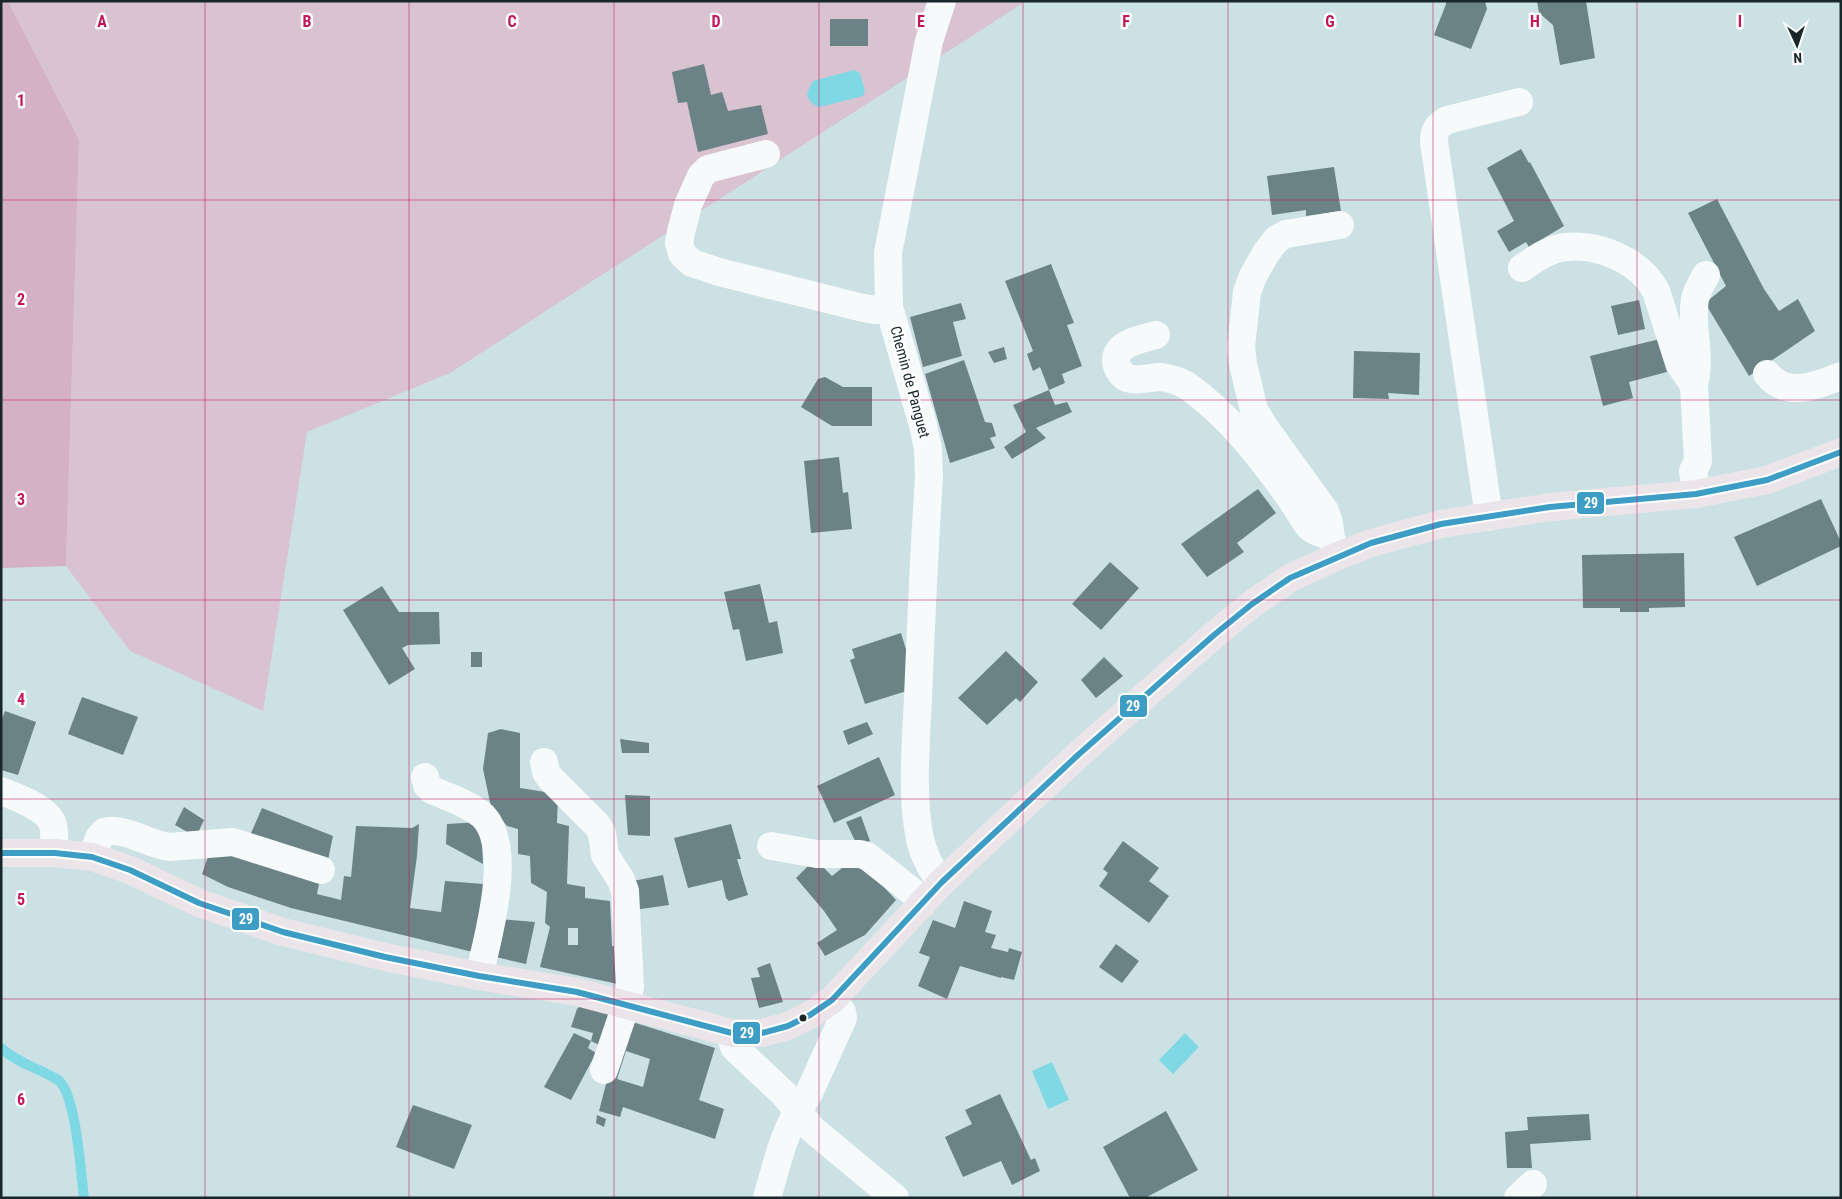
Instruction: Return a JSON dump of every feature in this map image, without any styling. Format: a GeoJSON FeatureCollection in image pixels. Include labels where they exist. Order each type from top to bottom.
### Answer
{"type":"FeatureCollection","features":[{"type":"Feature","properties":{"kind":"main road"},"geometry":{"type":"LineString","coordinates":[[1,853],[55,853],[92,857],[130,870],[199,903],[283,932],[385,957],[480,976],[577,992],[732,1033],[762,1033],[788,1026],[810,1015],[832,1000],[942,882],[1078,755],[1252,604],[1334,547],[1371,543],[1441,524],[1550,507],[1696,494],[1767,480],[1841,452]]}},
{"type":"Feature","properties":{"kind":"street","name":"Chemin de Panguet"},"geometry":{"type":"LineString","coordinates":[[942,1],[929,41],[888,253],[889,307],[923,425],[928,449],[916,803],[920,837],[926,859],[942,882]]}},
{"type":"Feature","properties":{"kind":"street"},"geometry":{"type":"LineString","coordinates":[[1490,517],[1434,142],[1434,131],[1447,120],[1519,102]]}},
{"type":"Feature","properties":{"kind":"street"},"geometry":{"type":"LineString","coordinates":[[766,154],[708,168],[701,176],[688,205],[681,232],[679,243],[682,254],[692,263],[758,282],[859,307],[875,310],[889,307]]}},
{"type":"Feature","properties":{"kind":"street"},"geometry":{"type":"LineString","coordinates":[[1334,547],[1325,510],[1254,410],[1241,347],[1248,292],[1253,276],[1266,253],[1277,239],[1286,234],[1340,225]]}},
{"type":"Feature","properties":{"kind":"street"},"geometry":{"type":"LineString","coordinates":[[1522,268],[1545,253],[1565,247],[1584,247],[1610,253],[1625,260],[1651,282],[1656,291],[1679,363],[1694,384]]}},
{"type":"Feature","properties":{"kind":"street"},"geometry":{"type":"LineString","coordinates":[[1696,494],[1692,471],[1698,460],[1694,384],[1698,355],[1695,300],[1706,274]]}},
{"type":"Feature","properties":{"kind":"street"},"geometry":{"type":"LineString","coordinates":[[1156,335],[1128,343],[1121,349],[1116,358],[1121,375],[1130,379],[1144,380],[1161,377],[1181,382],[1207,400],[1234,426],[1291,499],[1308,526],[1314,532],[1323,534],[1334,547]]}},
{"type":"Feature","properties":{"kind":"street"},"geometry":{"type":"LineString","coordinates":[[1767,374],[1772,380],[1781,385],[1805,389],[1841,376]]}},
{"type":"Feature","properties":{"kind":"street"},"geometry":{"type":"LineString","coordinates":[[544,762],[546,772],[551,779],[597,825],[602,833],[605,855],[621,880],[624,891],[630,986],[626,1005],[604,1070]]}},
{"type":"Feature","properties":{"kind":"street"},"geometry":{"type":"LineString","coordinates":[[425,778],[427,785],[432,790],[481,814],[493,834],[498,862],[497,892],[480,976]]}},
{"type":"Feature","properties":{"kind":"street"},"geometry":{"type":"LineString","coordinates":[[1,791],[25,801],[45,814],[53,824],[55,853]]}},
{"type":"Feature","properties":{"kind":"street"},"geometry":{"type":"LineString","coordinates":[[92,857],[99,838],[104,832],[111,830],[169,847],[233,842],[321,870]]}},
{"type":"Feature","properties":{"kind":"street"},"geometry":{"type":"LineString","coordinates":[[771,846],[803,852],[860,854],[867,856],[914,893],[922,904]]}},
{"type":"Feature","properties":{"kind":"street"},"geometry":{"type":"LineString","coordinates":[[768,1198],[791,1122],[809,1093],[843,1018],[842,1012],[832,1000]]}},
{"type":"Feature","properties":{"kind":"street"},"geometry":{"type":"LineString","coordinates":[[732,1033],[734,1047],[784,1094],[812,1130],[895,1198]]}},
{"type":"Feature","properties":{"kind":"shaded area"},"geometry":{"type":"Polygon","coordinates":[[[1,1],[8,1],[79,140],[66,566],[1,568],[1,1]]]}},
{"type":"Feature","properties":{"kind":"shaded area"},"geometry":{"type":"Polygon","coordinates":[[[8,1],[1026,1],[450,373],[307,432],[263,711],[130,651],[66,566],[79,140],[8,1]]]}},
{"type":"Feature","properties":{"kind":"water"},"geometry":{"type":"Polygon","coordinates":[[[854,70],[860,73],[865,91],[863,96],[820,107],[813,104],[807,96],[813,81],[854,70]]]}},
{"type":"Feature","properties":{"kind":"water"},"geometry":{"type":"Polygon","coordinates":[[[1185,1033],[1199,1047],[1173,1074],[1159,1060],[1185,1033]]]}},
{"type":"Feature","properties":{"kind":"water"},"geometry":{"type":"Polygon","coordinates":[[[1052,1062],[1069,1100],[1048,1109],[1032,1071],[1052,1062]]]}},
{"type":"Feature","properties":{"kind":"building"},"geometry":{"type":"Polygon","coordinates":[[[1446,1],[1485,1],[1487,9],[1471,49],[1434,35],[1446,1]]]}},
{"type":"Feature","properties":{"kind":"building"},"geometry":{"type":"Polygon","coordinates":[[[1537,1],[1586,1],[1595,58],[1560,65],[1553,25],[1539,13],[1537,1]]]}},
{"type":"Feature","properties":{"kind":"building"},"geometry":{"type":"Polygon","coordinates":[[[830,19],[868,19],[868,46],[830,46],[830,19]]]}},
{"type":"Feature","properties":{"kind":"building"},"geometry":{"type":"Polygon","coordinates":[[[704,64],[711,95],[722,92],[728,111],[761,105],[768,134],[698,152],[687,102],[678,103],[672,72],[704,64]]]}},
{"type":"Feature","properties":{"kind":"building"},"geometry":{"type":"Polygon","coordinates":[[[1521,149],[1530,162],[1564,226],[1529,247],[1526,242],[1509,252],[1497,231],[1514,221],[1487,168],[1521,149]]]}},
{"type":"Feature","properties":{"kind":"building"},"geometry":{"type":"Polygon","coordinates":[[[1334,167],[1341,211],[1306,216],[1306,210],[1272,215],[1267,176],[1334,167]]]}},
{"type":"Feature","properties":{"kind":"building"},"geometry":{"type":"Polygon","coordinates":[[[1717,199],[1764,289],[1779,311],[1798,299],[1815,331],[1749,376],[1705,303],[1726,286],[1688,213],[1717,199]]]}},
{"type":"Feature","properties":{"kind":"building"},"geometry":{"type":"Polygon","coordinates":[[[1051,264],[1074,323],[1067,325],[1082,366],[1062,374],[1065,383],[1049,390],[1040,367],[1033,371],[1027,354],[1033,351],[1005,281],[1051,264]]]}},
{"type":"Feature","properties":{"kind":"building"},"geometry":{"type":"Polygon","coordinates":[[[1639,300],[1645,329],[1618,335],[1611,306],[1639,300]]]}},
{"type":"Feature","properties":{"kind":"building"},"geometry":{"type":"Polygon","coordinates":[[[961,303],[966,319],[953,322],[962,356],[923,367],[910,317],[961,303]]]}},
{"type":"Feature","properties":{"kind":"building"},"geometry":{"type":"Polygon","coordinates":[[[1660,339],[1667,372],[1629,382],[1633,398],[1603,406],[1590,356],[1660,339]]]}},
{"type":"Feature","properties":{"kind":"building"},"geometry":{"type":"Polygon","coordinates":[[[1004,347],[1007,359],[994,363],[988,352],[1004,347]]]}},
{"type":"Feature","properties":{"kind":"building"},"geometry":{"type":"Polygon","coordinates":[[[1354,351],[1420,353],[1419,395],[1388,393],[1389,399],[1353,398],[1354,351]]]}},
{"type":"Feature","properties":{"kind":"building"},"geometry":{"type":"Polygon","coordinates":[[[964,360],[985,422],[992,423],[996,436],[990,438],[995,448],[950,463],[925,374],[964,360]]]}},
{"type":"Feature","properties":{"kind":"building"},"geometry":{"type":"Polygon","coordinates":[[[825,377],[843,387],[872,387],[872,426],[832,426],[801,407],[818,379],[825,377]]]}},
{"type":"Feature","properties":{"kind":"building"},"geometry":{"type":"Polygon","coordinates":[[[1049,390],[1055,405],[1067,402],[1072,412],[1036,428],[1046,438],[1012,459],[1004,447],[1026,432],[1013,405],[1049,390]]]}},
{"type":"Feature","properties":{"kind":"building"},"geometry":{"type":"Polygon","coordinates":[[[839,457],[843,493],[848,492],[852,529],[811,533],[804,461],[839,457]]]}},
{"type":"Feature","properties":{"kind":"building"},"geometry":{"type":"Polygon","coordinates":[[[1258,489],[1276,513],[1237,543],[1244,552],[1207,577],[1181,544],[1258,489]]]}},
{"type":"Feature","properties":{"kind":"building"},"geometry":{"type":"Polygon","coordinates":[[[1821,499],[1841,542],[1841,546],[1757,586],[1734,537],[1821,499]]]}},
{"type":"Feature","properties":{"kind":"building"},"geometry":{"type":"Polygon","coordinates":[[[1684,553],[1685,607],[1649,608],[1649,612],[1620,612],[1620,608],[1583,608],[1582,555],[1684,553]]]}},
{"type":"Feature","properties":{"kind":"building"},"geometry":{"type":"Polygon","coordinates":[[[1110,562],[1139,588],[1101,630],[1072,604],[1110,562]]]}},
{"type":"Feature","properties":{"kind":"building"},"geometry":{"type":"Polygon","coordinates":[[[760,584],[769,623],[777,621],[783,653],[746,661],[739,629],[733,630],[724,592],[760,584]]]}},
{"type":"Feature","properties":{"kind":"building"},"geometry":{"type":"Polygon","coordinates":[[[382,586],[399,612],[439,612],[440,644],[408,645],[402,648],[415,669],[389,685],[343,610],[382,586]]]}},
{"type":"Feature","properties":{"kind":"building"},"geometry":{"type":"Polygon","coordinates":[[[901,633],[912,669],[905,672],[910,690],[865,704],[850,660],[855,658],[852,649],[901,633]]]}},
{"type":"Feature","properties":{"kind":"building"},"geometry":{"type":"Polygon","coordinates":[[[1006,651],[1038,682],[1020,702],[1016,698],[987,725],[958,698],[1006,651]]]}},
{"type":"Feature","properties":{"kind":"building"},"geometry":{"type":"Polygon","coordinates":[[[471,652],[482,652],[482,667],[471,667],[471,652]]]}},
{"type":"Feature","properties":{"kind":"building"},"geometry":{"type":"Polygon","coordinates":[[[1104,657],[1123,676],[1096,698],[1081,680],[1104,657]]]}},
{"type":"Feature","properties":{"kind":"building"},"geometry":{"type":"Polygon","coordinates":[[[82,697],[138,717],[123,755],[68,734],[82,697]]]}},
{"type":"Feature","properties":{"kind":"building"},"geometry":{"type":"Polygon","coordinates":[[[5,711],[36,722],[18,775],[1,770],[1,721],[5,711]]]}},
{"type":"Feature","properties":{"kind":"building"},"geometry":{"type":"Polygon","coordinates":[[[867,722],[873,734],[848,745],[843,731],[867,722]]]}},
{"type":"Feature","properties":{"kind":"building"},"geometry":{"type":"Polygon","coordinates":[[[501,729],[520,733],[520,788],[558,794],[557,823],[569,826],[567,884],[585,887],[585,898],[610,901],[612,946],[621,947],[622,985],[540,967],[550,927],[545,923],[547,892],[531,883],[530,856],[518,854],[518,829],[507,826],[498,815],[493,816],[483,769],[488,733],[501,729]],[[568,928],[568,945],[578,945],[578,928],[568,928]]]}},
{"type":"Feature","properties":{"kind":"building"},"geometry":{"type":"Polygon","coordinates":[[[620,739],[649,743],[649,753],[622,753],[620,739]]]}},
{"type":"Feature","properties":{"kind":"building"},"geometry":{"type":"Polygon","coordinates":[[[879,757],[895,795],[834,823],[817,786],[879,757]]]}},
{"type":"Feature","properties":{"kind":"building"},"geometry":{"type":"Polygon","coordinates":[[[625,795],[650,796],[650,836],[628,835],[625,795]]]}},
{"type":"Feature","properties":{"kind":"building"},"geometry":{"type":"Polygon","coordinates":[[[184,807],[204,820],[196,837],[175,825],[184,807]]]}},
{"type":"Feature","properties":{"kind":"building"},"geometry":{"type":"Polygon","coordinates":[[[262,808],[333,836],[327,865],[248,840],[262,808]]]}},
{"type":"Feature","properties":{"kind":"building"},"geometry":{"type":"Polygon","coordinates":[[[861,816],[870,841],[858,847],[846,822],[861,816]]]}},
{"type":"Feature","properties":{"kind":"building"},"geometry":{"type":"Polygon","coordinates":[[[481,822],[483,864],[446,844],[447,824],[481,822]]]}},
{"type":"Feature","properties":{"kind":"building"},"geometry":{"type":"Polygon","coordinates":[[[419,824],[410,908],[441,912],[445,881],[484,884],[477,953],[291,908],[228,887],[202,874],[211,848],[320,879],[317,894],[341,900],[344,876],[351,877],[356,826],[412,828],[419,824]]]}},
{"type":"Feature","properties":{"kind":"building"},"geometry":{"type":"Polygon","coordinates":[[[731,824],[741,859],[737,859],[748,895],[729,901],[726,898],[722,880],[688,888],[674,838],[731,824]]]}},
{"type":"Feature","properties":{"kind":"building"},"geometry":{"type":"Polygon","coordinates":[[[1123,841],[1159,868],[1149,881],[1169,896],[1149,923],[1099,886],[1108,873],[1103,869],[1123,841]]]}},
{"type":"Feature","properties":{"kind":"building"},"geometry":{"type":"Polygon","coordinates":[[[815,859],[832,876],[852,860],[859,860],[896,900],[865,935],[825,956],[817,943],[837,930],[824,911],[796,878],[815,859]]]}},
{"type":"Feature","properties":{"kind":"building"},"geometry":{"type":"Polygon","coordinates":[[[663,875],[669,905],[634,910],[633,881],[663,875]]]}},
{"type":"Feature","properties":{"kind":"building"},"geometry":{"type":"Polygon","coordinates":[[[964,901],[992,911],[985,932],[996,935],[991,948],[1008,952],[1009,948],[1022,952],[1014,980],[960,966],[947,999],[918,986],[930,957],[919,953],[933,920],[955,928],[964,901]]]}},
{"type":"Feature","properties":{"kind":"building"},"geometry":{"type":"Polygon","coordinates":[[[499,919],[535,922],[526,964],[491,956],[499,919]]]}},
{"type":"Feature","properties":{"kind":"building"},"geometry":{"type":"Polygon","coordinates":[[[1116,944],[1139,961],[1122,983],[1099,967],[1116,944]]]}},
{"type":"Feature","properties":{"kind":"building"},"geometry":{"type":"Polygon","coordinates":[[[770,963],[783,1002],[759,1008],[751,978],[760,977],[757,968],[770,963]]]}},
{"type":"Feature","properties":{"kind":"building"},"geometry":{"type":"Polygon","coordinates":[[[581,1005],[617,1017],[607,1049],[591,1041],[593,1033],[571,1027],[577,1009],[581,1005]]]}},
{"type":"Feature","properties":{"kind":"building"},"geometry":{"type":"Polygon","coordinates":[[[623,1019],[715,1048],[699,1100],[724,1109],[715,1139],[623,1107],[620,1117],[599,1111],[623,1019]],[[626,1051],[617,1079],[643,1087],[650,1059],[626,1051]]]}},
{"type":"Feature","properties":{"kind":"building"},"geometry":{"type":"Polygon","coordinates":[[[574,1033],[591,1041],[588,1048],[596,1053],[571,1100],[544,1087],[574,1033]]]}},
{"type":"Feature","properties":{"kind":"building"},"geometry":{"type":"Polygon","coordinates":[[[1000,1094],[1031,1160],[1035,1158],[1040,1171],[1012,1185],[1001,1161],[963,1177],[945,1137],[972,1124],[965,1110],[1000,1094]]]}},
{"type":"Feature","properties":{"kind":"building"},"geometry":{"type":"Polygon","coordinates":[[[413,1105],[472,1125],[454,1169],[396,1147],[413,1105]]]}},
{"type":"Feature","properties":{"kind":"building"},"geometry":{"type":"Polygon","coordinates":[[[1166,1111],[1198,1170],[1145,1198],[1130,1198],[1103,1147],[1166,1111]]]}},
{"type":"Feature","properties":{"kind":"building"},"geometry":{"type":"Polygon","coordinates":[[[1589,1114],[1591,1140],[1530,1144],[1532,1168],[1507,1168],[1505,1132],[1528,1130],[1527,1117],[1589,1114]]]}},
{"type":"Feature","properties":{"kind":"building"},"geometry":{"type":"Polygon","coordinates":[[[597,1115],[606,1119],[604,1127],[596,1123],[597,1115]]]}},
{"type":"Feature","properties":{"kind":"waterway"},"geometry":{"type":"LineString","coordinates":[[1,1048],[21,1062],[58,1080],[64,1088],[69,1100],[77,1135],[84,1198]]}},
{"type":"Feature","properties":{"kind":"transit line","name":"29"},"geometry":{"type":"LineString","coordinates":[[1,853],[55,853],[92,857],[130,870],[199,903],[283,932],[385,957],[479,976],[577,992],[732,1033],[762,1033],[788,1026],[810,1015],[832,1000],[942,882],[1078,755],[1214,635],[1252,604],[1290,578],[1371,543],[1441,524],[1550,507],[1696,494],[1767,480],[1841,452]]}}]}
